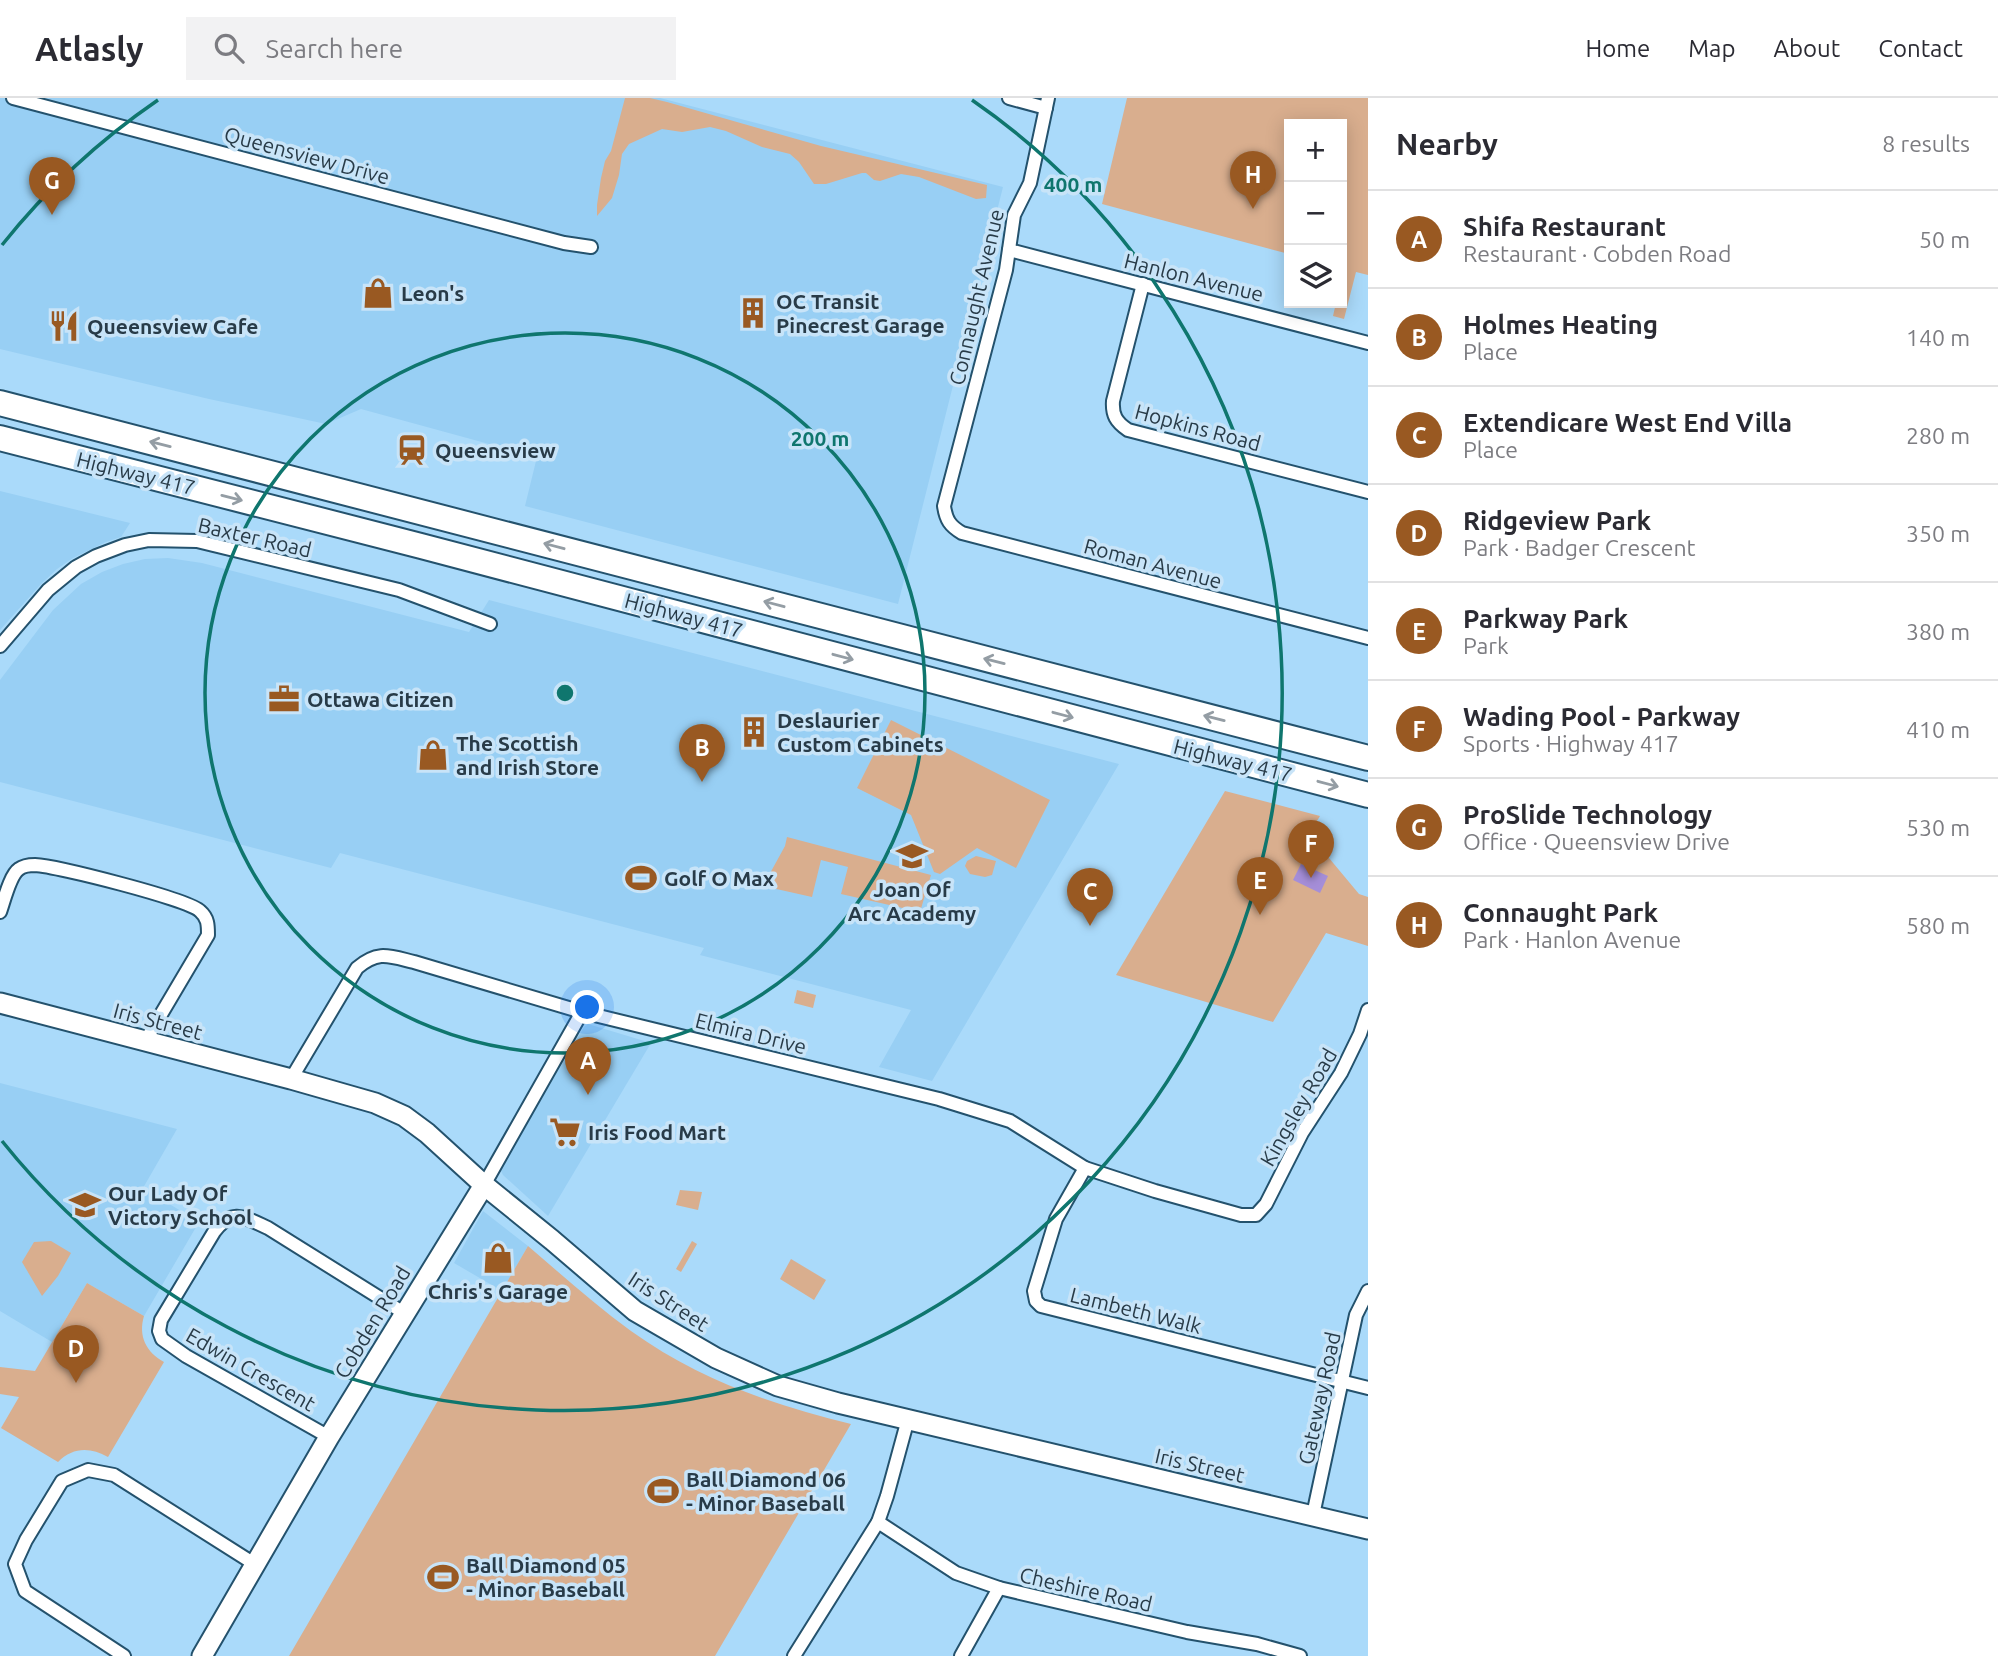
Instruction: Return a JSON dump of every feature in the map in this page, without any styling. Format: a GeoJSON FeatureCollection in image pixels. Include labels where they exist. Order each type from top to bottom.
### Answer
{"type":"FeatureCollection","features":[{"type":"Feature","properties":{"kind":"highway"},"geometry":{"type":"LineString","coordinates":[[6,403],[1368,758]]}},
{"type":"Feature","properties":{"kind":"highway","name":"Highway 417"},"geometry":{"type":"LineString","coordinates":[[0,438],[435,549],[1368,795]]}},
{"type":"Feature","properties":{"kind":"street","name":"Queensview Drive"},"geometry":{"type":"LineString","coordinates":[[13,98],[551,240],[591,247]]}},
{"type":"Feature","properties":{"kind":"street"},"geometry":{"type":"LineString","coordinates":[[1009,98],[1047,103]]}},
{"type":"Feature","properties":{"kind":"street","name":"Connaught Avenue"},"geometry":{"type":"LineString","coordinates":[[944,506],[1002,288],[1014,215],[1030,183],[1047,103]]}},
{"type":"Feature","properties":{"kind":"street","name":"Hanlon Avenue"},"geometry":{"type":"LineString","coordinates":[[1009,250],[1368,343]]}},
{"type":"Feature","properties":{"kind":"street","name":"Hopkins Road"},"geometry":{"type":"LineString","coordinates":[[1143,284],[1113,401],[1115,419],[1120,425],[1128,430],[1368,492]]}},
{"type":"Feature","properties":{"kind":"street","name":"Roman Avenue"},"geometry":{"type":"LineString","coordinates":[[944,506],[946,518],[952,527],[962,533],[1368,638]]}},
{"type":"Feature","properties":{"kind":"street","name":"Baxter Road"},"geometry":{"type":"LineString","coordinates":[[0,646],[48,590],[76,567],[125,545],[149,540],[197,541],[387,587],[490,624]]}},
{"type":"Feature","properties":{"kind":"street"},"geometry":{"type":"LineString","coordinates":[[0,912],[13,876],[19,869],[32,865],[73,872],[199,909],[208,921],[208,935],[150,1033],[148,1042]]}},
{"type":"Feature","properties":{"kind":"street","name":"Elmira Drive"},"geometry":{"type":"LineString","coordinates":[[291,1079],[357,968],[369,958],[388,956],[582,1012],[939,1099],[1015,1124],[1085,1168],[1155,1191],[1241,1215],[1252,1215]]}},
{"type":"Feature","properties":{"kind":"street","name":"Iris Street"},"geometry":{"type":"LineString","coordinates":[[0,1003],[291,1079],[375,1103],[404,1116],[635,1311],[716,1358],[778,1386],[1368,1529]]}},
{"type":"Feature","properties":{"kind":"street","name":"Kingsley Road"},"geometry":{"type":"LineString","coordinates":[[1252,1215],[1256,1215],[1266,1204],[1302,1133],[1341,1073],[1360,1034],[1368,1010]]}},
{"type":"Feature","properties":{"kind":"street","name":"Cobden Road"},"geometry":{"type":"LineString","coordinates":[[202,1656],[329,1437],[484,1185],[582,1012]]}},
{"type":"Feature","properties":{"kind":"street","name":"Lambeth Walk"},"geometry":{"type":"LineString","coordinates":[[1085,1168],[1056,1219],[1034,1291],[1036,1301],[1041,1306],[1368,1388]]}},
{"type":"Feature","properties":{"kind":"street","name":"Edwin Crescent"},"geometry":{"type":"LineString","coordinates":[[329,1437],[186,1356],[162,1339],[159,1331],[161,1320],[214,1232],[221,1222],[233,1216],[247,1218],[268,1228],[404,1312]]}},
{"type":"Feature","properties":{"kind":"street","name":"Gateway Road"},"geometry":{"type":"LineString","coordinates":[[1313,1516],[1356,1315],[1368,1291]]}},
{"type":"Feature","properties":{"kind":"street"},"geometry":{"type":"LineString","coordinates":[[794,1656],[878,1522],[908,1419]]}},
{"type":"Feature","properties":{"kind":"street"},"geometry":{"type":"LineString","coordinates":[[124,1656],[25,1591],[15,1564],[26,1540],[62,1481],[88,1470],[114,1475],[256,1565]]}},
{"type":"Feature","properties":{"kind":"street","name":"Cheshire Road"},"geometry":{"type":"LineString","coordinates":[[878,1522],[956,1573],[999,1588],[1186,1632],[1257,1644],[1300,1656]]}},
{"type":"Feature","properties":{"kind":"street"},"geometry":{"type":"LineString","coordinates":[[961,1656],[999,1588]]}},
{"type":"Feature","properties":{"kind":"shaded area"},"geometry":{"type":"Polygon","coordinates":[[[0,98],[660,98],[1003,187],[898,604],[525,506],[537,457],[361,409],[326,424],[0,349],[0,98]]]}},
{"type":"Feature","properties":{"kind":"shaded area"},"geometry":{"type":"Polygon","coordinates":[[[625,98],[650,98],[667,102],[821,146],[987,185],[986,198],[976,199],[919,177],[901,174],[880,181],[862,173],[826,184],[814,184],[790,154],[762,147],[710,127],[682,132],[662,129],[629,144],[622,154],[612,198],[597,216],[605,161],[611,151],[625,98]]]}},
{"type":"Feature","properties":{"kind":"shaded area"},"geometry":{"type":"Polygon","coordinates":[[[1127,98],[1368,98],[1368,275],[1356,272],[1347,307],[1347,119],[1284,119],[1284,253],[1102,204],[1127,98]]]}},
{"type":"Feature","properties":{"kind":"shaded area"},"geometry":{"type":"Polygon","coordinates":[[[1335,308],[1347,308],[1344,319],[1333,316],[1335,308]]]}},
{"type":"Feature","properties":{"kind":"shaded area"},"geometry":{"type":"Polygon","coordinates":[[[0,491],[130,523],[121,537],[73,558],[57,569],[0,630],[0,491]]]}},
{"type":"Feature","properties":{"kind":"shaded area"},"geometry":{"type":"Polygon","coordinates":[[[168,558],[202,563],[469,632],[489,600],[1119,764],[932,1081],[879,1067],[911,1010],[700,955],[704,948],[340,853],[331,868],[0,782],[0,680],[53,610],[81,584],[123,564],[168,558]]]}},
{"type":"Feature","properties":{"kind":"shaded area"},"geometry":{"type":"Polygon","coordinates":[[[891,720],[1050,800],[1016,868],[977,848],[940,874],[934,872],[911,815],[857,788],[891,720]]]}},
{"type":"Feature","properties":{"kind":"shaded area"},"geometry":{"type":"Polygon","coordinates":[[[1225,791],[1320,816],[1309,834],[1359,894],[1368,897],[1368,946],[1326,933],[1273,1022],[1116,975],[1225,791]]]}},
{"type":"Feature","properties":{"kind":"shaded area"},"geometry":{"type":"Polygon","coordinates":[[[787,837],[931,875],[920,912],[841,894],[848,867],[821,860],[812,897],[763,886],[785,846],[787,837]]]}},
{"type":"Feature","properties":{"kind":"shaded area"},"geometry":{"type":"Polygon","coordinates":[[[976,856],[996,861],[992,875],[985,877],[970,874],[965,866],[967,861],[976,856]]]}},
{"type":"Feature","properties":{"kind":"shaded area"},"geometry":{"type":"Polygon","coordinates":[[[1301,864],[1328,876],[1320,893],[1293,880],[1301,864]]]}},
{"type":"Feature","properties":{"kind":"shaded area"},"geometry":{"type":"Polygon","coordinates":[[[797,990],[816,995],[813,1008],[794,1003],[797,990]]]}},
{"type":"Feature","properties":{"kind":"shaded area"},"geometry":{"type":"Polygon","coordinates":[[[588,1024],[651,1043],[548,1216],[503,1175],[500,1169],[588,1024]]]}},
{"type":"Feature","properties":{"kind":"shaded area","name":"Our Lady Of Victory School"},"geometry":{"type":"Polygon","coordinates":[[[0,1083],[177,1129],[143,1188],[199,1222],[144,1316],[87,1283],[52,1342],[0,1311],[0,1083]]]}},
{"type":"Feature","properties":{"kind":"shaded area"},"geometry":{"type":"Polygon","coordinates":[[[680,1190],[702,1192],[698,1210],[676,1205],[680,1190]]]}},
{"type":"Feature","properties":{"kind":"shaded area"},"geometry":{"type":"Polygon","coordinates":[[[483,1211],[528,1246],[502,1291],[454,1263],[483,1211]]]}},
{"type":"Feature","properties":{"kind":"shaded area"},"geometry":{"type":"Polygon","coordinates":[[[51,1241],[71,1253],[42,1296],[22,1262],[34,1242],[51,1241]]]}},
{"type":"Feature","properties":{"kind":"shaded area"},"geometry":{"type":"Polygon","coordinates":[[[692,1241],[697,1244],[681,1272],[676,1269],[692,1241]]]}},
{"type":"Feature","properties":{"kind":"shaded area"},"geometry":{"type":"Polygon","coordinates":[[[528,1246],[631,1331],[683,1363],[709,1377],[764,1399],[851,1424],[715,1656],[289,1656],[528,1246]]]}},
{"type":"Feature","properties":{"kind":"shaded area"},"geometry":{"type":"Polygon","coordinates":[[[791,1259],[826,1280],[814,1300],[780,1279],[791,1259]]]}},
{"type":"Feature","properties":{"kind":"shaded area"},"geometry":{"type":"Polygon","coordinates":[[[87,1283],[144,1316],[142,1330],[145,1343],[152,1353],[164,1362],[108,1457],[95,1451],[82,1450],[70,1453],[58,1462],[1,1428],[19,1397],[0,1394],[0,1367],[35,1371],[87,1283]]]}},
{"type":"Feature","properties":{"kind":"place","name":"Connaught Park"},"geometry":{"type":"Point","coordinates":[1253,209]}},
{"type":"Feature","properties":{"kind":"place","name":"ProSlide Technology"},"geometry":{"type":"Point","coordinates":[52,215]}},
{"type":"Feature","properties":{"kind":"place","name":"Leon's"},"geometry":{"type":"Point","coordinates":[378,293]}},
{"type":"Feature","properties":{"kind":"place","name":"OC Transit Pinecrest Garage"},"geometry":{"type":"Point","coordinates":[753,313]}},
{"type":"Feature","properties":{"kind":"place","name":"Queensview Cafe"},"geometry":{"type":"Point","coordinates":[64,326]}},
{"type":"Feature","properties":{"kind":"place","name":"Queensview"},"geometry":{"type":"Point","coordinates":[412,450]}},
{"type":"Feature","properties":{"kind":"place","name":"Ottawa Citizen"},"geometry":{"type":"Point","coordinates":[284,699]}},
{"type":"Feature","properties":{"kind":"place","name":"Deslaurier Custom Cabinets"},"geometry":{"type":"Point","coordinates":[754,732]}},
{"type":"Feature","properties":{"kind":"place","name":"The Scottish and Irish Store"},"geometry":{"type":"Point","coordinates":[433,755]}},
{"type":"Feature","properties":{"kind":"place","name":"Holmes Heating"},"geometry":{"type":"Point","coordinates":[702,782]}},
{"type":"Feature","properties":{"kind":"place","name":"Joan Of Arc Academy"},"geometry":{"type":"Point","coordinates":[912,856]}},
{"type":"Feature","properties":{"kind":"place","name":"Golf O Max"},"geometry":{"type":"Point","coordinates":[641,878]}},
{"type":"Feature","properties":{"kind":"place","name":"Wading Pool - Parkway"},"geometry":{"type":"Point","coordinates":[1311,878]}},
{"type":"Feature","properties":{"kind":"place","name":"Parkway Park"},"geometry":{"type":"Point","coordinates":[1260,915]}},
{"type":"Feature","properties":{"kind":"place","name":"Extendicare West End Villa"},"geometry":{"type":"Point","coordinates":[1090,926]}},
{"type":"Feature","properties":{"kind":"place","name":"Shifa Restaurant"},"geometry":{"type":"Point","coordinates":[588,1095]}},
{"type":"Feature","properties":{"kind":"place","name":"Iris Food Mart"},"geometry":{"type":"Point","coordinates":[565,1132]}},
{"type":"Feature","properties":{"kind":"place","name":"Our Lady Of Victory School"},"geometry":{"type":"Point","coordinates":[85,1205]}},
{"type":"Feature","properties":{"kind":"place","name":"Chris's Garage"},"geometry":{"type":"Point","coordinates":[498,1258]}},
{"type":"Feature","properties":{"kind":"place","name":"Ridgeview Park"},"geometry":{"type":"Point","coordinates":[76,1383]}},
{"type":"Feature","properties":{"kind":"place","name":"Ball Diamond 06 - Minor Baseball"},"geometry":{"type":"Point","coordinates":[663,1491]}},
{"type":"Feature","properties":{"kind":"place","name":"Ball Diamond 05 - Minor Baseball"},"geometry":{"type":"Point","coordinates":[443,1577]}}]}
